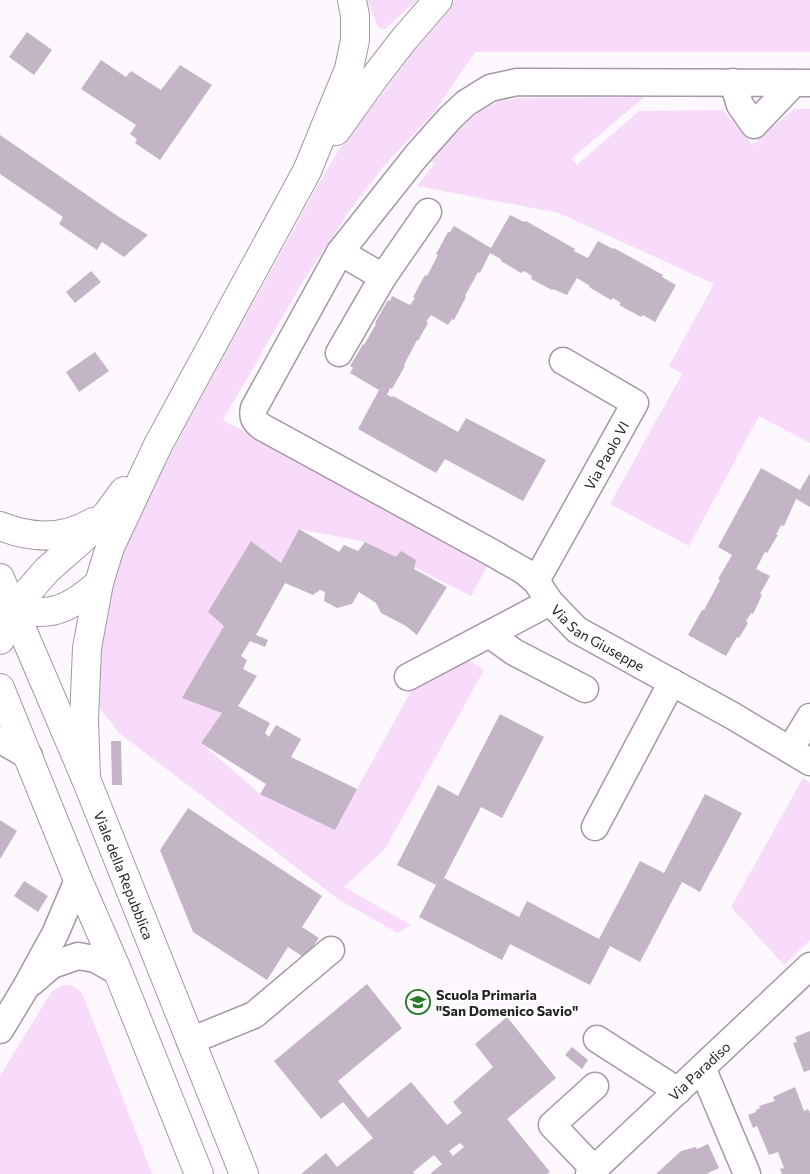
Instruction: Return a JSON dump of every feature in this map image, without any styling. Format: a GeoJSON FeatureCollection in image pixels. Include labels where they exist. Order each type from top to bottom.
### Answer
{"type":"FeatureCollection","features":[{"type":"Feature","properties":{"kind":"main road"},"geometry":{"type":"LineString","coordinates":[[86,779],[84,720],[87,648],[100,582],[110,547],[158,445],[307,171],[349,69],[355,40],[355,16],[352,0]]}},
{"type":"Feature","properties":{"kind":"main road"},"geometry":{"type":"LineString","coordinates":[[307,171],[374,78],[438,0]]}},
{"type":"Feature","properties":{"kind":"main road"},"geometry":{"type":"LineString","coordinates":[[0,640],[7,608],[82,540],[107,514],[158,445]]}},
{"type":"Feature","properties":{"kind":"main road"},"geometry":{"type":"LineString","coordinates":[[0,526],[13,532],[32,536],[54,536],[84,528],[107,514]]}},
{"type":"Feature","properties":{"kind":"main road","name":"Viale della Repubblica"},"geometry":{"type":"LineString","coordinates":[[0,578],[7,608],[86,779],[244,1174]]}},
{"type":"Feature","properties":{"kind":"main road"},"geometry":{"type":"LineString","coordinates":[[7,608],[32,612],[55,611],[69,606],[84,597],[100,582]]}},
{"type":"Feature","properties":{"kind":"main road"},"geometry":{"type":"LineString","coordinates":[[0,688],[200,1174]]}},
{"type":"Feature","properties":{"kind":"street"},"geometry":{"type":"LineString","coordinates":[[383,278],[340,252],[417,155],[450,118],[466,103],[490,88],[517,82],[802,83]]}},
{"type":"Feature","properties":{"kind":"street"},"geometry":{"type":"LineString","coordinates":[[733,82],[740,105],[754,125],[802,83]]}},
{"type":"Feature","properties":{"kind":"street"},"geometry":{"type":"LineString","coordinates":[[339,353],[383,278],[428,212]]}},
{"type":"Feature","properties":{"kind":"street","name":"Via San Giuseppe"},"geometry":{"type":"LineString","coordinates":[[340,252],[254,408],[255,422],[490,551],[524,572],[577,630],[733,716],[800,756]]}},
{"type":"Feature","properties":{"kind":"street","name":"Via Paolo VI"},"geometry":{"type":"LineString","coordinates":[[543,592],[635,403],[563,361]]}},
{"type":"Feature","properties":{"kind":"street"},"geometry":{"type":"LineString","coordinates":[[408,677],[489,634],[543,592]]}},
{"type":"Feature","properties":{"kind":"street"},"geometry":{"type":"LineString","coordinates":[[489,634],[514,652],[585,689]]}},
{"type":"Feature","properties":{"kind":"street"},"geometry":{"type":"LineString","coordinates":[[595,827],[672,682]]}},
{"type":"Feature","properties":{"kind":"street"},"geometry":{"type":"LineString","coordinates":[[800,756],[810,717]]}},
{"type":"Feature","properties":{"kind":"street"},"geometry":{"type":"LineString","coordinates":[[0,740],[29,756]]}},
{"type":"Feature","properties":{"kind":"street"},"geometry":{"type":"LineString","coordinates":[[0,1030],[14,997],[54,934],[78,880]]}},
{"type":"Feature","properties":{"kind":"street"},"geometry":{"type":"LineString","coordinates":[[190,1041],[254,1015],[331,950]]}},
{"type":"Feature","properties":{"kind":"street"},"geometry":{"type":"LineString","coordinates":[[14,997],[52,966],[78,956],[95,959],[118,972]]}},
{"type":"Feature","properties":{"kind":"street","name":"Via Paradiso"},"geometry":{"type":"LineString","coordinates":[[591,1172],[810,966]]}},
{"type":"Feature","properties":{"kind":"street"},"geometry":{"type":"LineString","coordinates":[[597,1038],[678,1091]]}},
{"type":"Feature","properties":{"kind":"street"},"geometry":{"type":"LineString","coordinates":[[702,1068],[747,1174]]}},
{"type":"Feature","properties":{"kind":"street"},"geometry":{"type":"LineString","coordinates":[[591,1172],[552,1125],[595,1086]]}},
{"type":"Feature","properties":{"kind":"shaded area"},"geometry":{"type":"Polygon","coordinates":[[[367,0],[417,0],[385,29],[380,29],[367,0]]]}},
{"type":"Feature","properties":{"kind":"shaded area"},"geometry":{"type":"Polygon","coordinates":[[[456,0],[810,0],[810,52],[475,52],[434,112],[382,168],[351,209],[305,278],[223,420],[488,564],[471,596],[365,542],[299,529],[281,563],[251,541],[224,626],[185,694],[222,713],[201,743],[260,794],[357,789],[421,673],[467,659],[484,670],[385,849],[344,887],[411,925],[398,933],[338,899],[119,733],[96,703],[95,667],[110,585],[131,530],[188,422],[337,153],[445,11],[456,0]]]}},
{"type":"Feature","properties":{"kind":"shaded area"},"geometry":{"type":"Polygon","coordinates":[[[644,97],[571,159],[577,165],[639,111],[723,110],[752,145],[794,109],[810,109],[810,443],[759,416],[689,546],[610,504],[682,374],[669,366],[714,284],[559,213],[417,186],[434,164],[429,161],[467,122],[484,108],[497,102],[518,98],[644,97]]]}},
{"type":"Feature","properties":{"kind":"shaded area"},"geometry":{"type":"Polygon","coordinates":[[[803,778],[810,783],[810,940],[784,965],[731,907],[803,778]]]}},
{"type":"Feature","properties":{"kind":"shaded area"},"geometry":{"type":"Polygon","coordinates":[[[64,985],[75,987],[83,995],[152,1174],[0,1174],[0,1076],[52,991],[64,985]]]}},
{"type":"Feature","properties":{"kind":"building"},"geometry":{"type":"Polygon","coordinates":[[[27,32],[52,50],[34,75],[9,57],[27,32]]]}},
{"type":"Feature","properties":{"kind":"building"},"geometry":{"type":"Polygon","coordinates":[[[101,60],[126,77],[131,71],[161,90],[180,65],[212,85],[160,160],[135,143],[137,139],[130,134],[136,125],[81,89],[101,60]]]}},
{"type":"Feature","properties":{"kind":"building"},"geometry":{"type":"Polygon","coordinates":[[[0,135],[148,235],[124,257],[102,242],[97,250],[59,224],[63,217],[0,174],[0,135]]]}},
{"type":"Feature","properties":{"kind":"building"},"geometry":{"type":"Polygon","coordinates":[[[510,215],[524,222],[526,221],[588,258],[598,241],[663,275],[662,277],[676,285],[655,322],[619,305],[621,303],[613,298],[611,300],[577,278],[567,295],[552,290],[531,279],[532,276],[524,271],[521,273],[490,253],[465,296],[454,320],[452,319],[448,325],[431,315],[426,322],[428,323],[387,395],[393,396],[458,432],[466,418],[546,460],[523,501],[445,459],[436,473],[358,429],[379,390],[350,373],[353,368],[350,366],[364,345],[388,300],[390,301],[392,296],[410,305],[425,275],[427,276],[438,255],[436,254],[448,232],[454,226],[491,248],[510,215]]]}},
{"type":"Feature","properties":{"kind":"building"},"geometry":{"type":"Polygon","coordinates":[[[91,271],[101,282],[75,303],[66,292],[91,271]]]}},
{"type":"Feature","properties":{"kind":"building"},"geometry":{"type":"Polygon","coordinates":[[[95,352],[109,371],[79,392],[66,372],[95,352]]]}},
{"type":"Feature","properties":{"kind":"building"},"geometry":{"type":"Polygon","coordinates":[[[761,468],[800,490],[810,473],[810,507],[796,499],[784,526],[781,525],[776,535],[778,535],[767,553],[765,552],[756,569],[770,576],[760,594],[762,595],[753,614],[751,613],[746,621],[748,623],[726,656],[688,635],[702,610],[704,610],[720,580],[718,579],[732,555],[718,547],[761,468]]]}},
{"type":"Feature","properties":{"kind":"building"},"geometry":{"type":"Polygon","coordinates":[[[299,529],[339,552],[344,545],[358,551],[365,542],[396,557],[401,551],[416,560],[414,569],[447,587],[417,635],[406,626],[381,613],[376,603],[359,592],[352,604],[337,608],[324,601],[325,592],[320,590],[313,595],[285,583],[256,635],[268,640],[265,647],[250,641],[241,656],[247,660],[243,669],[257,676],[238,706],[270,723],[265,733],[269,737],[276,725],[301,739],[291,757],[357,789],[335,830],[260,794],[266,784],[201,743],[222,713],[182,698],[224,626],[208,612],[251,541],[281,563],[299,529]]]}},
{"type":"Feature","properties":{"kind":"building"},"geometry":{"type":"Polygon","coordinates":[[[500,714],[544,737],[502,818],[481,807],[444,878],[519,917],[527,901],[599,939],[640,861],[664,873],[705,794],[742,813],[700,892],[682,882],[640,962],[610,946],[590,985],[510,944],[502,960],[419,917],[436,885],[397,865],[438,785],[458,796],[500,714]]]}},
{"type":"Feature","properties":{"kind":"building"},"geometry":{"type":"Polygon","coordinates":[[[111,741],[121,741],[122,785],[112,785],[111,741]]]}},
{"type":"Feature","properties":{"kind":"building"},"geometry":{"type":"Polygon","coordinates":[[[188,808],[322,896],[302,927],[319,938],[305,958],[288,947],[267,980],[193,932],[160,850],[188,808]]]}},
{"type":"Feature","properties":{"kind":"building"},"geometry":{"type":"Polygon","coordinates":[[[0,820],[17,831],[0,859],[0,820]]]}},
{"type":"Feature","properties":{"kind":"building"},"geometry":{"type":"Polygon","coordinates":[[[24,881],[48,896],[38,912],[14,896],[24,881]]]}},
{"type":"Feature","properties":{"kind":"building"},"geometry":{"type":"Polygon","coordinates":[[[367,984],[402,1028],[338,1081],[368,1118],[411,1082],[447,1125],[462,1113],[453,1102],[493,1067],[475,1044],[507,1017],[556,1078],[507,1119],[550,1172],[547,1174],[430,1174],[442,1164],[434,1155],[413,1172],[415,1174],[301,1174],[326,1153],[337,1167],[373,1138],[343,1102],[321,1119],[274,1061],[367,984]],[[460,1143],[449,1151],[453,1156],[464,1147],[460,1143]]]}},
{"type":"Feature","properties":{"kind":"building"},"geometry":{"type":"Polygon","coordinates":[[[810,1031],[810,1070],[804,1072],[793,1043],[797,1042],[795,1037],[810,1031]]]}},
{"type":"Feature","properties":{"kind":"building"},"geometry":{"type":"Polygon","coordinates":[[[572,1047],[588,1060],[582,1069],[565,1055],[572,1047]]]}},
{"type":"Feature","properties":{"kind":"building"},"geometry":{"type":"Polygon","coordinates":[[[795,1087],[804,1111],[808,1109],[810,1113],[810,1174],[782,1174],[780,1169],[784,1168],[778,1152],[769,1155],[757,1126],[753,1128],[748,1115],[756,1112],[760,1108],[759,1106],[775,1101],[773,1097],[795,1087]]]}},
{"type":"Feature","properties":{"kind":"building"},"geometry":{"type":"Polygon","coordinates":[[[708,1144],[719,1168],[708,1174],[656,1174],[681,1151],[696,1147],[697,1149],[708,1144]]]}},
{"type":"Feature","properties":{"kind":"place","name":"Scuola Primaria \"San Domenico Savio\""},"geometry":{"type":"Point","coordinates":[418,1002]}}]}
